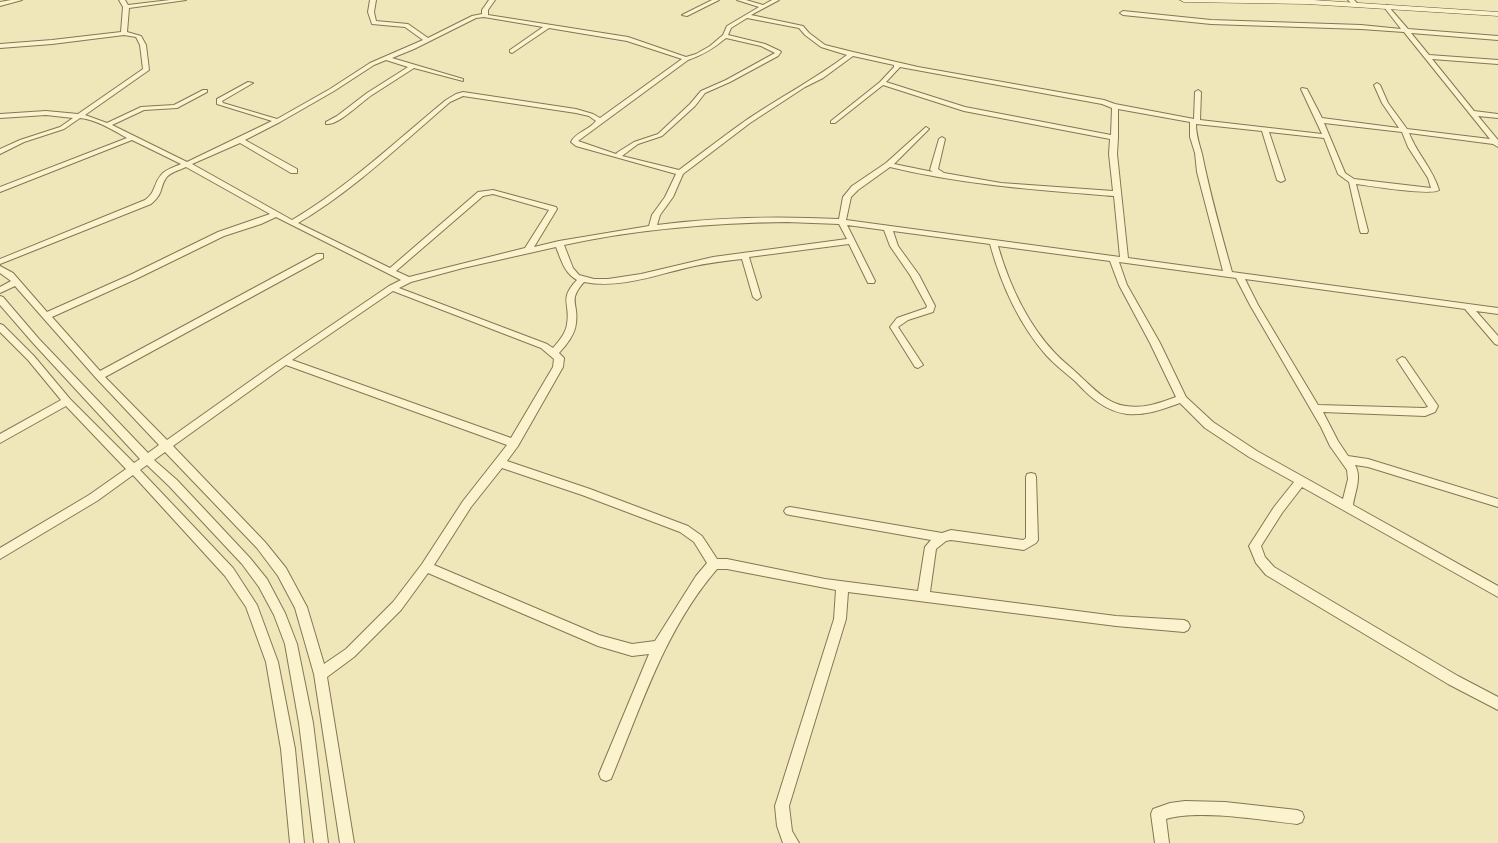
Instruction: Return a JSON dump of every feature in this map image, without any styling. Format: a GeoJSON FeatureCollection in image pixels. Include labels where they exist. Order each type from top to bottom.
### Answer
{"type":"FeatureCollection","features":[{"type":"Feature","properties":{"kind":"street"},"geometry":{"type":"LineString","coordinates":[[0,4],[18,0]]}},
{"type":"Feature","properties":{"kind":"street"},"geometry":{"type":"LineString","coordinates":[[122,0],[126,7],[124,32]]}},
{"type":"Feature","properties":{"kind":"street"},"geometry":{"type":"LineString","coordinates":[[126,7],[183,0]]}},
{"type":"Feature","properties":{"kind":"street"},"geometry":{"type":"LineString","coordinates":[[373,0],[371,12],[374,23],[406,25],[427,40]]}},
{"type":"Feature","properties":{"kind":"street"},"geometry":{"type":"LineString","coordinates":[[485,14],[484,10],[492,0]]}},
{"type":"Feature","properties":{"kind":"street"},"geometry":{"type":"LineString","coordinates":[[685,15],[716,0]]}},
{"type":"Feature","properties":{"kind":"street"},"geometry":{"type":"LineString","coordinates":[[740,0],[764,7]]}},
{"type":"Feature","properties":{"kind":"street"},"geometry":{"type":"LineString","coordinates":[[680,173],[618,157],[578,145],[574,142],[576,138],[596,126],[600,121],[686,59],[705,52],[725,36],[729,27],[776,0]]}},
{"type":"Feature","properties":{"kind":"street"},"geometry":{"type":"LineString","coordinates":[[1184,0],[1354,3],[1387,7],[1498,14]]}},
{"type":"Feature","properties":{"kind":"street"},"geometry":{"type":"LineString","coordinates":[[1387,7],[1497,143]]}},
{"type":"Feature","properties":{"kind":"street"},"geometry":{"type":"LineString","coordinates":[[1123,13],[1211,22],[1361,28],[1498,38]]}},
{"type":"Feature","properties":{"kind":"street"},"geometry":{"type":"LineString","coordinates":[[0,262],[148,202],[158,193],[161,179],[164,176],[186,164],[278,121],[332,90],[372,64],[427,40],[474,17],[485,14],[547,27],[628,39],[686,59]]}},
{"type":"Feature","properties":{"kind":"street"},"geometry":{"type":"LineString","coordinates":[[746,16],[801,27],[822,46],[897,64],[1104,102],[1113,106],[1195,122],[1326,136]]}},
{"type":"Feature","properties":{"kind":"street"},"geometry":{"type":"LineString","coordinates":[[512,51],[547,27]]}},
{"type":"Feature","properties":{"kind":"street"},"geometry":{"type":"LineString","coordinates":[[0,46],[52,42],[124,32],[138,36],[141,40],[146,59],[146,70],[62,128],[22,141],[0,152]]}},
{"type":"Feature","properties":{"kind":"street"},"geometry":{"type":"LineString","coordinates":[[618,157],[620,153],[636,143],[660,135],[694,104],[703,92],[728,81],[776,55],[778,52],[763,45],[725,36]]}},
{"type":"Feature","properties":{"kind":"street"},"geometry":{"type":"LineString","coordinates":[[652,228],[656,215],[669,197],[680,173],[743,125],[773,107],[803,86],[821,77],[852,54]]}},
{"type":"Feature","properties":{"kind":"street"},"geometry":{"type":"LineString","coordinates":[[1428,57],[1498,62]]}},
{"type":"Feature","properties":{"kind":"street"},"geometry":{"type":"LineString","coordinates":[[385,58],[461,80]]}},
{"type":"Feature","properties":{"kind":"street"},"geometry":{"type":"LineString","coordinates":[[833,122],[882,83],[897,67],[897,64]]}},
{"type":"Feature","properties":{"kind":"street"},"geometry":{"type":"LineString","coordinates":[[328,123],[339,117],[369,94],[412,67]]}},
{"type":"Feature","properties":{"kind":"street"},"geometry":{"type":"LineString","coordinates":[[250,83],[219,100],[220,104],[278,121]]}},
{"type":"Feature","properties":{"kind":"street"},"geometry":{"type":"LineString","coordinates":[[882,83],[964,109],[1115,138]]}},
{"type":"Feature","properties":{"kind":"street"},"geometry":{"type":"LineString","coordinates":[[1304,88],[1320,120],[1342,174],[1352,181],[1422,190],[1435,190],[1432,178],[1411,147],[1406,131],[1385,103],[1377,85]]}},
{"type":"Feature","properties":{"kind":"street"},"geometry":{"type":"LineString","coordinates":[[107,125],[142,108],[175,107],[205,91]]}},
{"type":"Feature","properties":{"kind":"street"},"geometry":{"type":"LineString","coordinates":[[1198,92],[1193,137],[1198,153],[1200,172],[1228,273]]}},
{"type":"Feature","properties":{"kind":"street"},"geometry":{"type":"LineString","coordinates":[[292,223],[318,208],[340,192],[361,173],[458,95],[463,94],[576,111],[591,115],[600,121]]}},
{"type":"Feature","properties":{"kind":"street"},"geometry":{"type":"LineString","coordinates":[[1113,106],[1115,108],[1115,138],[1113,154],[1124,260]]}},
{"type":"Feature","properties":{"kind":"street"},"geometry":{"type":"LineString","coordinates":[[1473,113],[1498,116]]}},
{"type":"Feature","properties":{"kind":"street"},"geometry":{"type":"LineString","coordinates":[[0,116],[46,114],[86,116],[186,164],[292,223],[408,280]]}},
{"type":"Feature","properties":{"kind":"street"},"geometry":{"type":"LineString","coordinates":[[1320,120],[1497,143]]}},
{"type":"Feature","properties":{"kind":"street"},"geometry":{"type":"LineString","coordinates":[[871,281],[842,222],[847,197],[855,188],[888,165],[926,129]]}},
{"type":"Feature","properties":{"kind":"street"},"geometry":{"type":"LineString","coordinates":[[1265,129],[1281,180]]}},
{"type":"Feature","properties":{"kind":"street"},"geometry":{"type":"LineString","coordinates":[[0,190],[132,138]]}},
{"type":"Feature","properties":{"kind":"street"},"geometry":{"type":"LineString","coordinates":[[942,139],[934,170],[942,175]]}},
{"type":"Feature","properties":{"kind":"street"},"geometry":{"type":"LineString","coordinates":[[240,140],[294,171]]}},
{"type":"Feature","properties":{"kind":"street"},"geometry":{"type":"LineString","coordinates":[[888,165],[927,174],[942,175],[1001,185],[1117,194]]}},
{"type":"Feature","properties":{"kind":"street"},"geometry":{"type":"LineString","coordinates":[[1352,181],[1364,230]]}},
{"type":"Feature","properties":{"kind":"street"},"geometry":{"type":"LineString","coordinates":[[391,271],[481,194],[487,192],[493,192],[550,206],[553,209],[528,250]]}},
{"type":"Feature","properties":{"kind":"street"},"geometry":{"type":"LineString","coordinates":[[46,316],[153,268],[221,234],[258,222],[276,214]]}},
{"type":"Feature","properties":{"kind":"street"},"geometry":{"type":"LineString","coordinates":[[0,554],[93,498],[285,360],[392,288],[408,280],[559,243],[652,228],[715,221],[807,219],[842,222],[1228,273],[1498,311]]}},
{"type":"Feature","properties":{"kind":"street"},"geometry":{"type":"LineString","coordinates":[[888,228],[889,237],[895,249],[912,271],[931,306],[930,310],[899,320],[895,323],[894,327],[918,365]]}},
{"type":"Feature","properties":{"kind":"street"},"geometry":{"type":"LineString","coordinates":[[559,243],[564,254],[566,266],[571,273],[582,279],[597,283],[618,280],[701,262],[852,241]]}},
{"type":"Feature","properties":{"kind":"street"},"geometry":{"type":"LineString","coordinates":[[993,242],[998,263],[1023,319],[1048,351],[1093,394],[1112,406],[1126,410],[1151,409],[1182,399]]}},
{"type":"Feature","properties":{"kind":"street"},"geometry":{"type":"LineString","coordinates":[[99,376],[320,256]]}},
{"type":"Feature","properties":{"kind":"street"},"geometry":{"type":"LineString","coordinates":[[745,256],[757,297]]}},
{"type":"Feature","properties":{"kind":"street"},"geometry":{"type":"LineString","coordinates":[[1113,258],[1123,285],[1155,343],[1182,399],[1210,425],[1253,454],[1347,505],[1498,592]]}},
{"type":"Feature","properties":{"kind":"street"},"geometry":{"type":"LineString","coordinates":[[0,269],[10,275],[99,376],[261,545],[282,572],[301,607],[320,674],[347,843]]}},
{"type":"Feature","properties":{"kind":"street"},"geometry":{"type":"LineString","coordinates":[[1239,275],[1254,305],[1345,460],[1352,469],[1353,479],[1347,505]]}},
{"type":"Feature","properties":{"kind":"street"},"geometry":{"type":"LineString","coordinates":[[554,353],[562,344],[571,328],[573,315],[570,298],[572,291],[582,279]]}},
{"type":"Feature","properties":{"kind":"street"},"geometry":{"type":"LineString","coordinates":[[0,290],[16,282]]}},
{"type":"Feature","properties":{"kind":"street"},"geometry":{"type":"LineString","coordinates":[[320,674],[350,653],[397,606],[426,567],[467,504],[514,443],[558,367],[559,358],[544,346],[392,288]]}},
{"type":"Feature","properties":{"kind":"street"},"geometry":{"type":"LineString","coordinates":[[0,299],[5,309],[148,459],[173,483],[246,561],[263,583],[279,613],[291,644],[304,715],[321,843]]}},
{"type":"Feature","properties":{"kind":"street"},"geometry":{"type":"LineString","coordinates":[[1468,307],[1498,342]]}},
{"type":"Feature","properties":{"kind":"street"},"geometry":{"type":"LineString","coordinates":[[0,327],[31,358],[67,401],[172,508],[229,572],[251,606],[273,670],[288,749],[297,843]]}},
{"type":"Feature","properties":{"kind":"street"},"geometry":{"type":"LineString","coordinates":[[285,360],[488,435],[514,443]]}},
{"type":"Feature","properties":{"kind":"street"},"geometry":{"type":"LineString","coordinates":[[1315,408],[1425,412],[1432,410],[1433,406],[1402,360]]}},
{"type":"Feature","properties":{"kind":"street"},"geometry":{"type":"LineString","coordinates":[[0,439],[67,401]]}},
{"type":"Feature","properties":{"kind":"street"},"geometry":{"type":"LineString","coordinates":[[1345,460],[1368,463],[1498,503]]}},
{"type":"Feature","properties":{"kind":"street"},"geometry":{"type":"LineString","coordinates":[[500,463],[586,492],[684,530],[698,539],[714,564]]}},
{"type":"Feature","properties":{"kind":"street"},"geometry":{"type":"LineString","coordinates":[[923,596],[931,547],[942,538],[951,535],[1016,544],[1029,543],[1032,540],[1031,477]]}},
{"type":"Feature","properties":{"kind":"street"},"geometry":{"type":"LineString","coordinates":[[1301,480],[1278,510],[1255,546],[1260,560],[1270,572],[1453,680],[1498,704]]}},
{"type":"Feature","properties":{"kind":"street"},"geometry":{"type":"LineString","coordinates":[[790,511],[887,527],[942,538]]}},
{"type":"Feature","properties":{"kind":"street"},"geometry":{"type":"LineString","coordinates":[[606,774],[659,646],[700,580],[714,564],[727,564],[842,586],[1116,621],[1184,626]]}},
{"type":"Feature","properties":{"kind":"street"},"geometry":{"type":"LineString","coordinates":[[426,567],[598,640],[632,650],[648,649],[659,646]]}},
{"type":"Feature","properties":{"kind":"street"},"geometry":{"type":"LineString","coordinates":[[792,843],[789,840],[784,825],[782,806],[840,619],[842,586]]}},
{"type":"Feature","properties":{"kind":"street"},"geometry":{"type":"LineString","coordinates":[[1162,843],[1158,814],[1165,810],[1192,808],[1297,817]]}}]}
